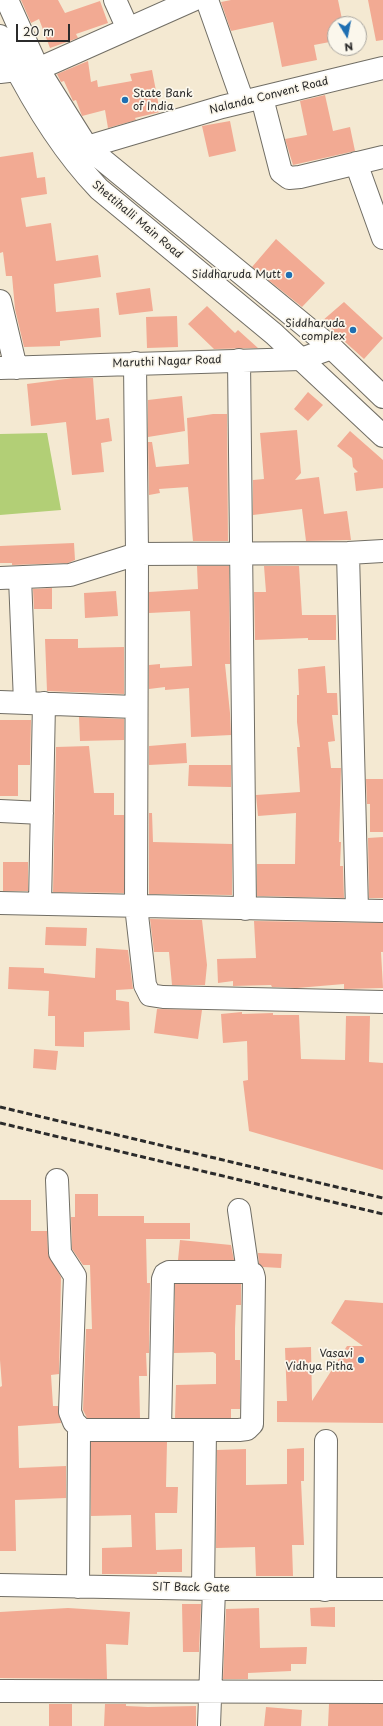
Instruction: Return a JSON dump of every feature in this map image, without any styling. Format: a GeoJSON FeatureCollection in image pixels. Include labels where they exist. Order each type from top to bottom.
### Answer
{"type":"FeatureCollection","features":[{"type":"Feature","properties":{"kind":"street","name":"Shettihalli Main Road"},"geometry":{"type":"LineString","coordinates":[[8,0],[18,70]]}},
{"type":"Feature","properties":{"kind":"street"},"geometry":{"type":"LineString","coordinates":[[115,0],[128,29]]}},
{"type":"Feature","properties":{"kind":"street"},"geometry":{"type":"LineString","coordinates":[[18,70],[128,29],[193,0]]}},
{"type":"Feature","properties":{"kind":"street"},"geometry":{"type":"LineString","coordinates":[[206,0],[253,100],[281,172],[289,178],[383,157]]}},
{"type":"Feature","properties":{"kind":"street","name":"Shettihalli Main Road"},"geometry":{"type":"LineString","coordinates":[[0,36],[18,70],[79,152],[99,189],[274,334],[383,436]]}},
{"type":"Feature","properties":{"kind":"street","name":"Nalanda Convent Road"},"geometry":{"type":"LineString","coordinates":[[79,152],[253,100],[383,68]]}},
{"type":"Feature","properties":{"kind":"street","name":"Shettihalli Main Road"},"geometry":{"type":"LineString","coordinates":[[79,152],[332,348],[383,397]]}},
{"type":"Feature","properties":{"kind":"street"},"geometry":{"type":"LineString","coordinates":[[356,163],[383,238]]}},
{"type":"Feature","properties":{"kind":"street"},"geometry":{"type":"LineString","coordinates":[[0,301],[8,368]]}},
{"type":"Feature","properties":{"kind":"street","name":"Maruthi Nagar Road"},"geometry":{"type":"LineString","coordinates":[[8,368],[301,359],[332,348]]}},
{"type":"Feature","properties":{"kind":"street"},"geometry":{"type":"LineString","coordinates":[[239,360],[245,908]]}},
{"type":"Feature","properties":{"kind":"street"},"geometry":{"type":"LineString","coordinates":[[134,363],[137,554],[135,708],[136,906],[145,985],[150,995],[163,997],[383,1002]]}},
{"type":"Feature","properties":{"kind":"street"},"geometry":{"type":"LineString","coordinates":[[40,904],[42,813],[34,703],[10,578],[70,575],[137,554],[348,554],[383,551]]}},
{"type":"Feature","properties":{"kind":"street"},"geometry":{"type":"LineString","coordinates":[[348,554],[357,910]]}},
{"type":"Feature","properties":{"kind":"street"},"geometry":{"type":"LineString","coordinates":[[0,702],[135,708]]}},
{"type":"Feature","properties":{"kind":"street"},"geometry":{"type":"LineString","coordinates":[[0,811],[42,813]]}},
{"type":"Feature","properties":{"kind":"street"},"geometry":{"type":"LineString","coordinates":[[0,903],[383,911]]}},
{"type":"Feature","properties":{"kind":"street"},"geometry":{"type":"LineString","coordinates":[[57,1180],[60,1253],[75,1276],[70,1412],[74,1422],[82,1430]]}},
{"type":"Feature","properties":{"kind":"street"},"geometry":{"type":"LineString","coordinates":[[240,1210],[248,1272]]}},
{"type":"Feature","properties":{"kind":"street"},"geometry":{"type":"LineString","coordinates":[[78,1587],[78,1433],[82,1430],[160,1430],[205,1430],[239,1430],[247,1429],[252,1424],[254,1278],[252,1274],[248,1272],[169,1272],[165,1274],[163,1279],[160,1430]]}},
{"type":"Feature","properties":{"kind":"street"},"geometry":{"type":"LineString","coordinates":[[205,1430],[208,1589],[212,1690],[209,1726]]}},
{"type":"Feature","properties":{"kind":"street"},"geometry":{"type":"LineString","coordinates":[[325,1590],[326,1441]]}},
{"type":"Feature","properties":{"kind":"street","name":"SIT Back Gate"},"geometry":{"type":"LineString","coordinates":[[0,1585],[208,1589],[383,1589]]}},
{"type":"Feature","properties":{"kind":"street"},"geometry":{"type":"LineString","coordinates":[[0,1691],[212,1690],[383,1692]]}},
{"type":"Feature","properties":{"kind":"green space"},"geometry":{"type":"Polygon","coordinates":[[[47,433],[61,510],[0,515],[0,434],[47,433]]]}},
{"type":"Feature","properties":{"kind":"building"},"geometry":{"type":"Polygon","coordinates":[[[21,0],[58,0],[65,13],[100,1],[108,23],[76,34],[78,38],[50,48],[39,19],[31,23],[21,0]]]}},
{"type":"Feature","properties":{"kind":"building"},"geometry":{"type":"Polygon","coordinates":[[[231,0],[338,0],[341,16],[327,16],[327,43],[314,45],[317,60],[282,67],[273,22],[231,31],[221,2],[231,0]]]}},
{"type":"Feature","properties":{"kind":"building"},"geometry":{"type":"Polygon","coordinates":[[[368,0],[383,0],[383,40],[376,41],[368,0]]]}},
{"type":"Feature","properties":{"kind":"building"},"geometry":{"type":"Polygon","coordinates":[[[88,61],[91,82],[97,80],[98,87],[132,81],[130,74],[152,70],[160,112],[135,118],[136,120],[108,128],[105,110],[82,116],[76,100],[73,101],[64,81],[61,82],[57,74],[88,61]]]}},
{"type":"Feature","properties":{"kind":"building"},"geometry":{"type":"Polygon","coordinates":[[[325,95],[333,131],[350,127],[355,151],[293,165],[285,139],[307,135],[300,101],[325,95]]]}},
{"type":"Feature","properties":{"kind":"building"},"geometry":{"type":"Polygon","coordinates":[[[230,121],[236,151],[209,157],[202,126],[230,121]]]}},
{"type":"Feature","properties":{"kind":"building"},"geometry":{"type":"Polygon","coordinates":[[[33,152],[37,178],[45,177],[47,194],[21,198],[26,227],[51,223],[56,261],[98,255],[101,277],[54,284],[56,312],[99,308],[101,337],[60,341],[60,346],[24,347],[15,309],[12,276],[6,276],[3,252],[0,253],[0,157],[33,152]]]}},
{"type":"Feature","properties":{"kind":"building","name":"Siddharuda Mutt"},"geometry":{"type":"Polygon","coordinates":[[[276,239],[325,283],[302,307],[252,267],[276,239]]]}},
{"type":"Feature","properties":{"kind":"building"},"geometry":{"type":"Polygon","coordinates":[[[150,288],[153,311],[119,315],[116,293],[150,288]]]}},
{"type":"Feature","properties":{"kind":"building","name":"Siddharuda complex"},"geometry":{"type":"Polygon","coordinates":[[[344,302],[383,338],[364,359],[322,321],[344,302]]]}},
{"type":"Feature","properties":{"kind":"building"},"geometry":{"type":"Polygon","coordinates":[[[207,306],[235,333],[238,330],[258,348],[214,349],[188,324],[207,306]]]}},
{"type":"Feature","properties":{"kind":"building"},"geometry":{"type":"Polygon","coordinates":[[[177,316],[178,347],[147,348],[146,317],[177,316]]]}},
{"type":"Feature","properties":{"kind":"building"},"geometry":{"type":"Polygon","coordinates":[[[73,378],[93,378],[96,420],[109,418],[112,441],[101,443],[104,472],[72,475],[66,422],[31,426],[27,384],[73,378]]]}},
{"type":"Feature","properties":{"kind":"building"},"geometry":{"type":"Polygon","coordinates":[[[308,392],[323,405],[308,421],[294,409],[308,392]]]}},
{"type":"Feature","properties":{"kind":"building"},"geometry":{"type":"Polygon","coordinates":[[[182,396],[185,431],[148,437],[148,400],[182,396]]]}},
{"type":"Feature","properties":{"kind":"building"},"geometry":{"type":"Polygon","coordinates":[[[213,414],[227,414],[228,541],[193,541],[188,487],[159,489],[160,493],[149,495],[148,442],[152,442],[156,467],[189,464],[187,418],[213,414]]]}},
{"type":"Feature","properties":{"kind":"building"},"geometry":{"type":"Polygon","coordinates":[[[297,430],[301,473],[295,480],[319,477],[324,514],[347,511],[351,540],[306,541],[302,509],[253,515],[253,480],[264,479],[260,433],[297,430]]]}},
{"type":"Feature","properties":{"kind":"building"},"geometry":{"type":"Polygon","coordinates":[[[350,431],[383,460],[383,488],[356,491],[354,473],[358,472],[353,467],[352,458],[337,446],[350,431]]]}},
{"type":"Feature","properties":{"kind":"building"},"geometry":{"type":"Polygon","coordinates":[[[74,543],[75,560],[68,563],[12,565],[12,563],[0,563],[0,546],[74,543]]]}},
{"type":"Feature","properties":{"kind":"building"},"geometry":{"type":"Polygon","coordinates":[[[197,566],[229,566],[230,664],[225,664],[231,735],[191,737],[189,688],[165,690],[165,687],[149,689],[149,665],[160,664],[160,668],[192,666],[190,611],[149,613],[149,592],[198,589],[197,566]]]}},
{"type":"Feature","properties":{"kind":"building"},"geometry":{"type":"Polygon","coordinates":[[[264,566],[299,566],[302,615],[336,615],[336,640],[308,640],[308,638],[255,640],[254,592],[266,592],[264,566]]]}},
{"type":"Feature","properties":{"kind":"building"},"geometry":{"type":"Polygon","coordinates":[[[52,588],[52,609],[34,609],[33,589],[52,588]]]}},
{"type":"Feature","properties":{"kind":"building"},"geometry":{"type":"Polygon","coordinates":[[[116,591],[118,616],[85,618],[84,593],[116,591]]]}},
{"type":"Feature","properties":{"kind":"building"},"geometry":{"type":"Polygon","coordinates":[[[45,639],[78,639],[78,648],[124,647],[124,694],[47,691],[45,639]]]}},
{"type":"Feature","properties":{"kind":"building"},"geometry":{"type":"Polygon","coordinates":[[[325,666],[327,693],[337,693],[338,715],[332,715],[335,741],[328,742],[331,768],[341,768],[339,842],[341,842],[340,866],[343,866],[344,898],[257,896],[257,864],[295,864],[296,813],[258,816],[256,795],[300,792],[297,747],[300,747],[297,722],[297,695],[299,695],[298,669],[325,666]]]}},
{"type":"Feature","properties":{"kind":"building"},"geometry":{"type":"Polygon","coordinates":[[[79,717],[124,719],[124,740],[80,741],[79,717]]]}},
{"type":"Feature","properties":{"kind":"building"},"geometry":{"type":"Polygon","coordinates":[[[0,720],[31,720],[30,765],[18,765],[18,796],[0,796],[0,720]]]}},
{"type":"Feature","properties":{"kind":"building"},"geometry":{"type":"Polygon","coordinates":[[[186,743],[187,763],[149,765],[149,746],[186,743]]]}},
{"type":"Feature","properties":{"kind":"building"},"geometry":{"type":"Polygon","coordinates":[[[89,746],[94,793],[114,793],[114,815],[124,815],[124,893],[53,892],[56,747],[89,746]]]}},
{"type":"Feature","properties":{"kind":"building"},"geometry":{"type":"Polygon","coordinates":[[[189,765],[231,765],[231,787],[188,786],[189,765]]]}},
{"type":"Feature","properties":{"kind":"building"},"geometry":{"type":"Polygon","coordinates":[[[366,779],[383,779],[383,832],[370,832],[370,804],[367,804],[366,779]]]}},
{"type":"Feature","properties":{"kind":"building"},"geometry":{"type":"Polygon","coordinates":[[[149,813],[152,813],[153,842],[232,844],[232,895],[149,894],[149,813]]]}},
{"type":"Feature","properties":{"kind":"building"},"geometry":{"type":"Polygon","coordinates":[[[383,837],[383,898],[369,898],[368,838],[383,837]]]}},
{"type":"Feature","properties":{"kind":"building"},"geometry":{"type":"Polygon","coordinates":[[[3,862],[28,862],[28,891],[3,891],[3,862]]]}},
{"type":"Feature","properties":{"kind":"building"},"geometry":{"type":"Polygon","coordinates":[[[150,919],[202,920],[207,965],[205,985],[172,985],[169,952],[154,952],[150,919]]]}},
{"type":"Feature","properties":{"kind":"building"},"geometry":{"type":"Polygon","coordinates":[[[254,921],[383,923],[383,952],[381,952],[383,988],[344,989],[344,984],[297,988],[272,987],[271,985],[233,986],[233,981],[218,983],[217,959],[256,958],[254,921]]]}},
{"type":"Feature","properties":{"kind":"building"},"geometry":{"type":"Polygon","coordinates":[[[46,927],[87,928],[86,946],[45,945],[46,927]]]}},
{"type":"Feature","properties":{"kind":"building"},"geometry":{"type":"Polygon","coordinates":[[[96,948],[128,950],[133,989],[116,990],[116,1000],[129,1002],[130,1030],[84,1032],[84,1047],[55,1046],[55,1016],[48,1016],[49,991],[8,989],[9,967],[44,968],[44,973],[95,978],[96,948]]]}},
{"type":"Feature","properties":{"kind":"building"},"geometry":{"type":"Polygon","coordinates":[[[157,1009],[202,1010],[198,1039],[154,1033],[157,1009]]]}},
{"type":"Feature","properties":{"kind":"building"},"geometry":{"type":"Polygon","coordinates":[[[242,1012],[242,1014],[273,1013],[273,1015],[299,1015],[301,1059],[345,1060],[346,1016],[370,1016],[369,1062],[383,1063],[383,1170],[249,1131],[243,1081],[248,1080],[247,1041],[223,1043],[221,1014],[242,1012]]]}},
{"type":"Feature","properties":{"kind":"building"},"geometry":{"type":"Polygon","coordinates":[[[34,1049],[58,1051],[56,1070],[33,1068],[34,1049]]]}},
{"type":"Feature","properties":{"kind":"building"},"geometry":{"type":"Polygon","coordinates":[[[75,1194],[98,1194],[98,1216],[144,1216],[144,1223],[190,1223],[190,1239],[146,1239],[147,1283],[150,1283],[149,1353],[146,1353],[147,1376],[139,1376],[140,1418],[87,1418],[83,1410],[86,1329],[92,1329],[90,1265],[83,1265],[72,1249],[71,1217],[75,1217],[75,1194]]]}},
{"type":"Feature","properties":{"kind":"building"},"geometry":{"type":"Polygon","coordinates":[[[0,1200],[31,1200],[31,1231],[47,1231],[48,1254],[61,1277],[59,1374],[51,1375],[53,1406],[58,1406],[61,1423],[18,1426],[19,1468],[66,1466],[66,1498],[15,1500],[16,1551],[0,1551],[0,1387],[2,1386],[0,1360],[0,1200]]]}},
{"type":"Feature","properties":{"kind":"building"},"geometry":{"type":"Polygon","coordinates":[[[180,1240],[231,1245],[234,1260],[178,1260],[180,1240]]]}},
{"type":"Feature","properties":{"kind":"building"},"geometry":{"type":"Polygon","coordinates":[[[258,1253],[282,1254],[281,1268],[263,1267],[259,1264],[258,1253]]]}},
{"type":"Feature","properties":{"kind":"building"},"geometry":{"type":"Polygon","coordinates":[[[175,1284],[241,1284],[241,1305],[236,1305],[235,1328],[235,1360],[240,1360],[240,1409],[231,1409],[231,1418],[175,1418],[176,1385],[216,1384],[216,1354],[213,1352],[174,1353],[175,1284]]]}},
{"type":"Feature","properties":{"kind":"building","name":"Vasavi Vidhya Pitha"},"geometry":{"type":"Polygon","coordinates":[[[345,1300],[383,1303],[383,1423],[277,1422],[277,1401],[287,1401],[285,1348],[311,1347],[312,1401],[347,1346],[363,1346],[331,1323],[345,1300]]]}},
{"type":"Feature","properties":{"kind":"building"},"geometry":{"type":"Polygon","coordinates":[[[91,1442],[167,1442],[166,1487],[178,1487],[177,1513],[155,1513],[156,1550],[182,1549],[182,1572],[157,1572],[157,1574],[102,1574],[102,1548],[132,1547],[131,1515],[91,1516],[91,1442]]]}},
{"type":"Feature","properties":{"kind":"building"},"geometry":{"type":"Polygon","coordinates":[[[304,1448],[304,1481],[301,1481],[304,1545],[292,1545],[293,1576],[256,1576],[255,1547],[216,1548],[217,1450],[246,1449],[246,1485],[287,1484],[287,1449],[304,1448]]]}},
{"type":"Feature","properties":{"kind":"building"},"geometry":{"type":"Polygon","coordinates":[[[182,1604],[201,1604],[199,1652],[183,1652],[182,1604]]]}},
{"type":"Feature","properties":{"kind":"building"},"geometry":{"type":"Polygon","coordinates":[[[335,1607],[335,1627],[311,1626],[310,1608],[335,1607]]]}},
{"type":"Feature","properties":{"kind":"building"},"geometry":{"type":"Polygon","coordinates":[[[68,1608],[130,1612],[128,1645],[106,1644],[107,1679],[0,1678],[0,1612],[68,1608]]]}},
{"type":"Feature","properties":{"kind":"building"},"geometry":{"type":"Polygon","coordinates":[[[259,1608],[260,1648],[307,1647],[306,1664],[291,1664],[291,1671],[248,1673],[248,1679],[223,1679],[226,1609],[259,1608]]]}},
{"type":"Feature","properties":{"kind":"building"},"geometry":{"type":"Polygon","coordinates":[[[49,1704],[72,1704],[72,1726],[49,1726],[49,1704]]]}},
{"type":"Feature","properties":{"kind":"building"},"geometry":{"type":"Polygon","coordinates":[[[105,1704],[126,1704],[126,1706],[148,1707],[196,1706],[196,1726],[104,1726],[105,1704]]]}},
{"type":"Feature","properties":{"kind":"building"},"geometry":{"type":"Polygon","coordinates":[[[329,1704],[383,1704],[383,1726],[328,1726],[329,1704]]]}},
{"type":"Feature","properties":{"kind":"building"},"geometry":{"type":"Polygon","coordinates":[[[266,1707],[302,1710],[301,1726],[264,1726],[266,1707]]]}},
{"type":"Feature","properties":{"kind":"railway"},"geometry":{"type":"LineString","coordinates":[[0,1107],[383,1198]]}},
{"type":"Feature","properties":{"kind":"railway"},"geometry":{"type":"LineString","coordinates":[[0,1123],[383,1214]]}},
{"type":"Feature","properties":{"kind":"place","name":"State Bank of India"},"geometry":{"type":"Point","coordinates":[125,100]}},
{"type":"Feature","properties":{"kind":"place","name":"Siddharuda Mutt"},"geometry":{"type":"Point","coordinates":[289,275]}},
{"type":"Feature","properties":{"kind":"place","name":"Siddharuda complex"},"geometry":{"type":"Point","coordinates":[353,330]}},
{"type":"Feature","properties":{"kind":"place","name":"Vasavi Vidhya Pitha"},"geometry":{"type":"Point","coordinates":[361,1360]}}]}
